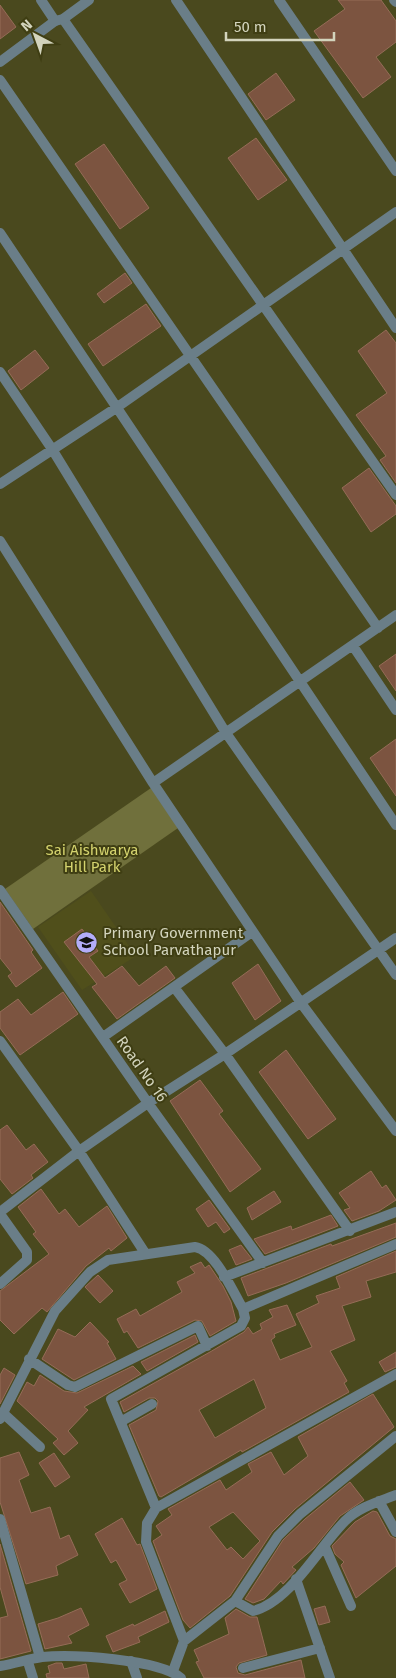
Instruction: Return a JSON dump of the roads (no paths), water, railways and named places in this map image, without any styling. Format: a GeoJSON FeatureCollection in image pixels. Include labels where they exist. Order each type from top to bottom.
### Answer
{"type":"FeatureCollection","features":[{"type":"Feature","properties":{"kind":"street"},"geometry":{"type":"LineString","coordinates":[[41,0],[59,20],[265,306],[396,496]]}},
{"type":"Feature","properties":{"kind":"street"},"geometry":{"type":"LineString","coordinates":[[0,62],[89,0]]}},
{"type":"Feature","properties":{"kind":"street"},"geometry":{"type":"LineString","coordinates":[[176,0],[396,328]]}},
{"type":"Feature","properties":{"kind":"street"},"geometry":{"type":"LineString","coordinates":[[280,0],[396,171]]}},
{"type":"Feature","properties":{"kind":"street"},"geometry":{"type":"LineString","coordinates":[[0,80],[378,628]]}},
{"type":"Feature","properties":{"kind":"street"},"geometry":{"type":"LineString","coordinates":[[0,484],[116,408],[265,306],[396,212]]}},
{"type":"Feature","properties":{"kind":"street"},"geometry":{"type":"LineString","coordinates":[[0,233],[396,824]]}},
{"type":"Feature","properties":{"kind":"street"},"geometry":{"type":"LineString","coordinates":[[0,372],[52,449],[226,733],[396,974]]}},
{"type":"Feature","properties":{"kind":"street"},"geometry":{"type":"LineString","coordinates":[[0,541],[152,783],[252,932],[396,1131]]}},
{"type":"Feature","properties":{"kind":"street"},"geometry":{"type":"LineString","coordinates":[[152,783],[301,683],[396,615]]}},
{"type":"Feature","properties":{"kind":"street"},"geometry":{"type":"LineString","coordinates":[[353,646],[396,710]]}},
{"type":"Feature","properties":{"kind":"street","name":"Road No 16"},"geometry":{"type":"LineString","coordinates":[[0,892],[148,1103],[263,1262]]}},
{"type":"Feature","properties":{"kind":"street"},"geometry":{"type":"LineString","coordinates":[[102,1037],[252,932]]}},
{"type":"Feature","properties":{"kind":"street"},"geometry":{"type":"LineString","coordinates":[[0,1284],[27,1260],[27,1252],[0,1213],[79,1151],[148,1103],[225,1054],[396,938]]}},
{"type":"Feature","properties":{"kind":"street"},"geometry":{"type":"LineString","coordinates":[[174,987],[225,1054],[350,1231]]}},
{"type":"Feature","properties":{"kind":"street"},"geometry":{"type":"LineString","coordinates":[[0,1041],[79,1151],[145,1252]]}},
{"type":"Feature","properties":{"kind":"street"},"geometry":{"type":"LineString","coordinates":[[224,1277],[350,1231],[396,1212]]}},
{"type":"Feature","properties":{"kind":"street"},"geometry":{"type":"LineString","coordinates":[[243,1310],[396,1244]]}},
{"type":"Feature","properties":{"kind":"street"},"geometry":{"type":"LineString","coordinates":[[40,1447],[2,1417],[29,1359],[55,1311],[90,1272],[108,1260],[145,1252],[195,1246],[203,1248],[211,1255],[243,1310],[245,1318],[241,1326],[111,1399],[122,1421],[156,1508]]}},
{"type":"Feature","properties":{"kind":"street"},"geometry":{"type":"LineString","coordinates":[[29,1359],[68,1385],[75,1386],[198,1326],[207,1346]]}},
{"type":"Feature","properties":{"kind":"street"},"geometry":{"type":"LineString","coordinates":[[0,1666],[28,1662],[40,1657],[131,1661],[177,1675],[184,1641],[146,1542],[147,1523],[156,1508],[396,1374]]}},
{"type":"Feature","properties":{"kind":"street"},"geometry":{"type":"LineString","coordinates":[[122,1421],[152,1404]]}},
{"type":"Feature","properties":{"kind":"street"},"geometry":{"type":"LineString","coordinates":[[184,1641],[235,1601],[278,1536],[300,1514],[396,1436]]}},
{"type":"Feature","properties":{"kind":"street"},"geometry":{"type":"LineString","coordinates":[[235,1601],[253,1611],[271,1604],[325,1547],[345,1521],[363,1508],[396,1495]]}},
{"type":"Feature","properties":{"kind":"street"},"geometry":{"type":"LineString","coordinates":[[379,1501],[396,1532]]}},
{"type":"Feature","properties":{"kind":"street"},"geometry":{"type":"LineString","coordinates":[[0,1519],[40,1657]]}},
{"type":"Feature","properties":{"kind":"street"},"geometry":{"type":"LineString","coordinates":[[325,1547],[352,1606]]}},
{"type":"Feature","properties":{"kind":"street"},"geometry":{"type":"LineString","coordinates":[[296,1579],[330,1678]]}},
{"type":"Feature","properties":{"kind":"street"},"geometry":{"type":"LineString","coordinates":[[243,1668],[320,1648]]}},
{"type":"Feature","properties":{"kind":"street"},"geometry":{"type":"LineString","coordinates":[[131,1661],[137,1678]]}},
{"type":"Feature","properties":{"kind":"street"},"geometry":{"type":"LineString","coordinates":[[28,1662],[33,1678]]}},
{"type":"Feature","properties":{"kind":"place","name":"Primary Government School Parvathapur"},"geometry":{"type":"Point","coordinates":[87,942]}},
{"type":"Feature","properties":{"kind":"park label","name":"Sai Aishwarya Hill Park"},"geometry":{"type":"Point","coordinates":[92,858]}}]}
